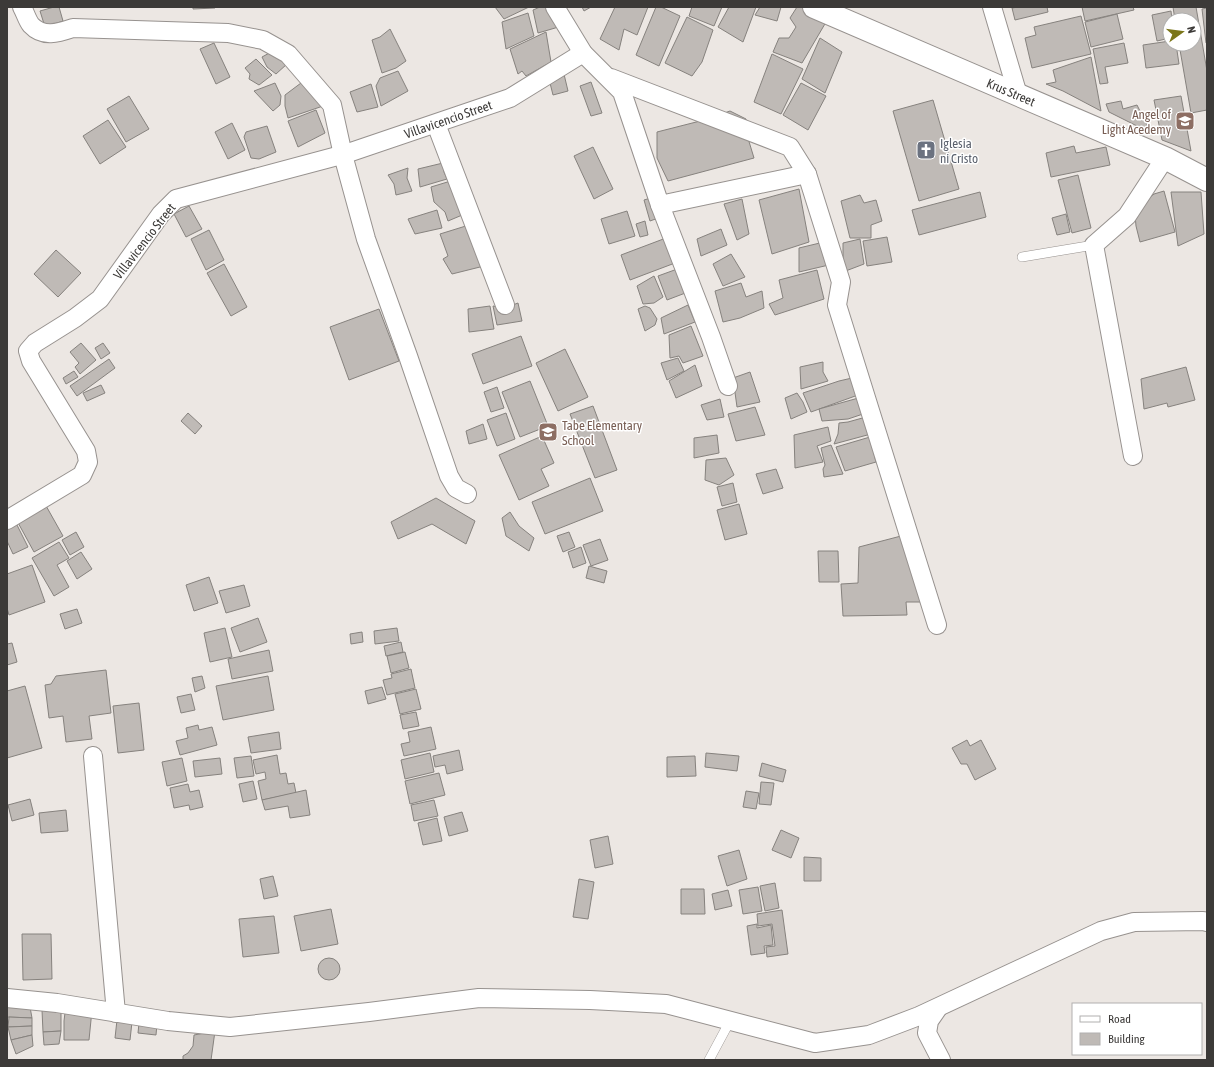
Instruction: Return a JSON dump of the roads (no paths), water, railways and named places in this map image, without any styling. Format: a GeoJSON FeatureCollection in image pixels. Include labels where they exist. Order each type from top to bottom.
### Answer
{"type":"FeatureCollection","features":[{"type":"Feature","properties":{"kind":"main road","name":"Krus Street"},"geometry":{"type":"LineString","coordinates":[[814,7],[1165,158],[1207,180]]}},
{"type":"Feature","properties":{"kind":"street"},"geometry":{"type":"LineString","coordinates":[[22,7],[30,24],[43,33],[59,32],[73,28],[228,32],[263,40],[288,54],[332,105],[343,155],[366,239],[449,476],[456,488],[467,494]]}},
{"type":"Feature","properties":{"kind":"street"},"geometry":{"type":"LineString","coordinates":[[555,7],[583,53],[622,92],[660,204],[728,386]]}},
{"type":"Feature","properties":{"kind":"street"},"geometry":{"type":"LineString","coordinates":[[995,7],[1018,95]]}},
{"type":"Feature","properties":{"kind":"street","name":"Villavicencio Street"},"geometry":{"type":"LineString","coordinates":[[7,520],[82,475],[88,462],[86,451],[31,361],[28,351],[35,343],[75,318],[100,299],[161,214],[176,199],[343,155],[510,98],[583,53]]}},
{"type":"Feature","properties":{"kind":"street"},"geometry":{"type":"LineString","coordinates":[[606,76],[790,147],[807,174],[841,282],[837,305],[937,625]]}},
{"type":"Feature","properties":{"kind":"street"},"geometry":{"type":"LineString","coordinates":[[436,124],[505,305]]}},
{"type":"Feature","properties":{"kind":"street"},"geometry":{"type":"LineString","coordinates":[[1134,456],[1094,245],[1127,216],[1165,158]]}},
{"type":"Feature","properties":{"kind":"street"},"geometry":{"type":"LineString","coordinates":[[660,204],[807,174]]}},
{"type":"Feature","properties":{"kind":"street"},"geometry":{"type":"LineString","coordinates":[[93,756],[116,1013]]}},
{"type":"Feature","properties":{"kind":"street"},"geometry":{"type":"LineString","coordinates":[[7,998],[57,1003],[168,1022],[230,1027],[479,998],[590,1000],[666,1004],[815,1043],[869,1035],[919,1016],[1101,931],[1134,922],[1207,922]]}},
{"type":"Feature","properties":{"kind":"street"},"geometry":{"type":"LineString","coordinates":[[938,1008],[930,1021],[927,1033],[941,1060]]}},
{"type":"Feature","properties":{"kind":"lane"},"geometry":{"type":"LineString","coordinates":[[1022,257],[1094,245]]}},
{"type":"Feature","properties":{"kind":"lane"},"geometry":{"type":"LineString","coordinates":[[709,1060],[730,1021]]}},
{"type":"Feature","properties":{"kind":"place","name":"Angel of Light Acedemy"},"geometry":{"type":"Point","coordinates":[1185,121]}},
{"type":"Feature","properties":{"kind":"place","name":"Iglesia ni Cristo"},"geometry":{"type":"Point","coordinates":[926,150]}},
{"type":"Feature","properties":{"kind":"place","name":"Tabe Elementary School"},"geometry":{"type":"Point","coordinates":[548,432]}}]}
